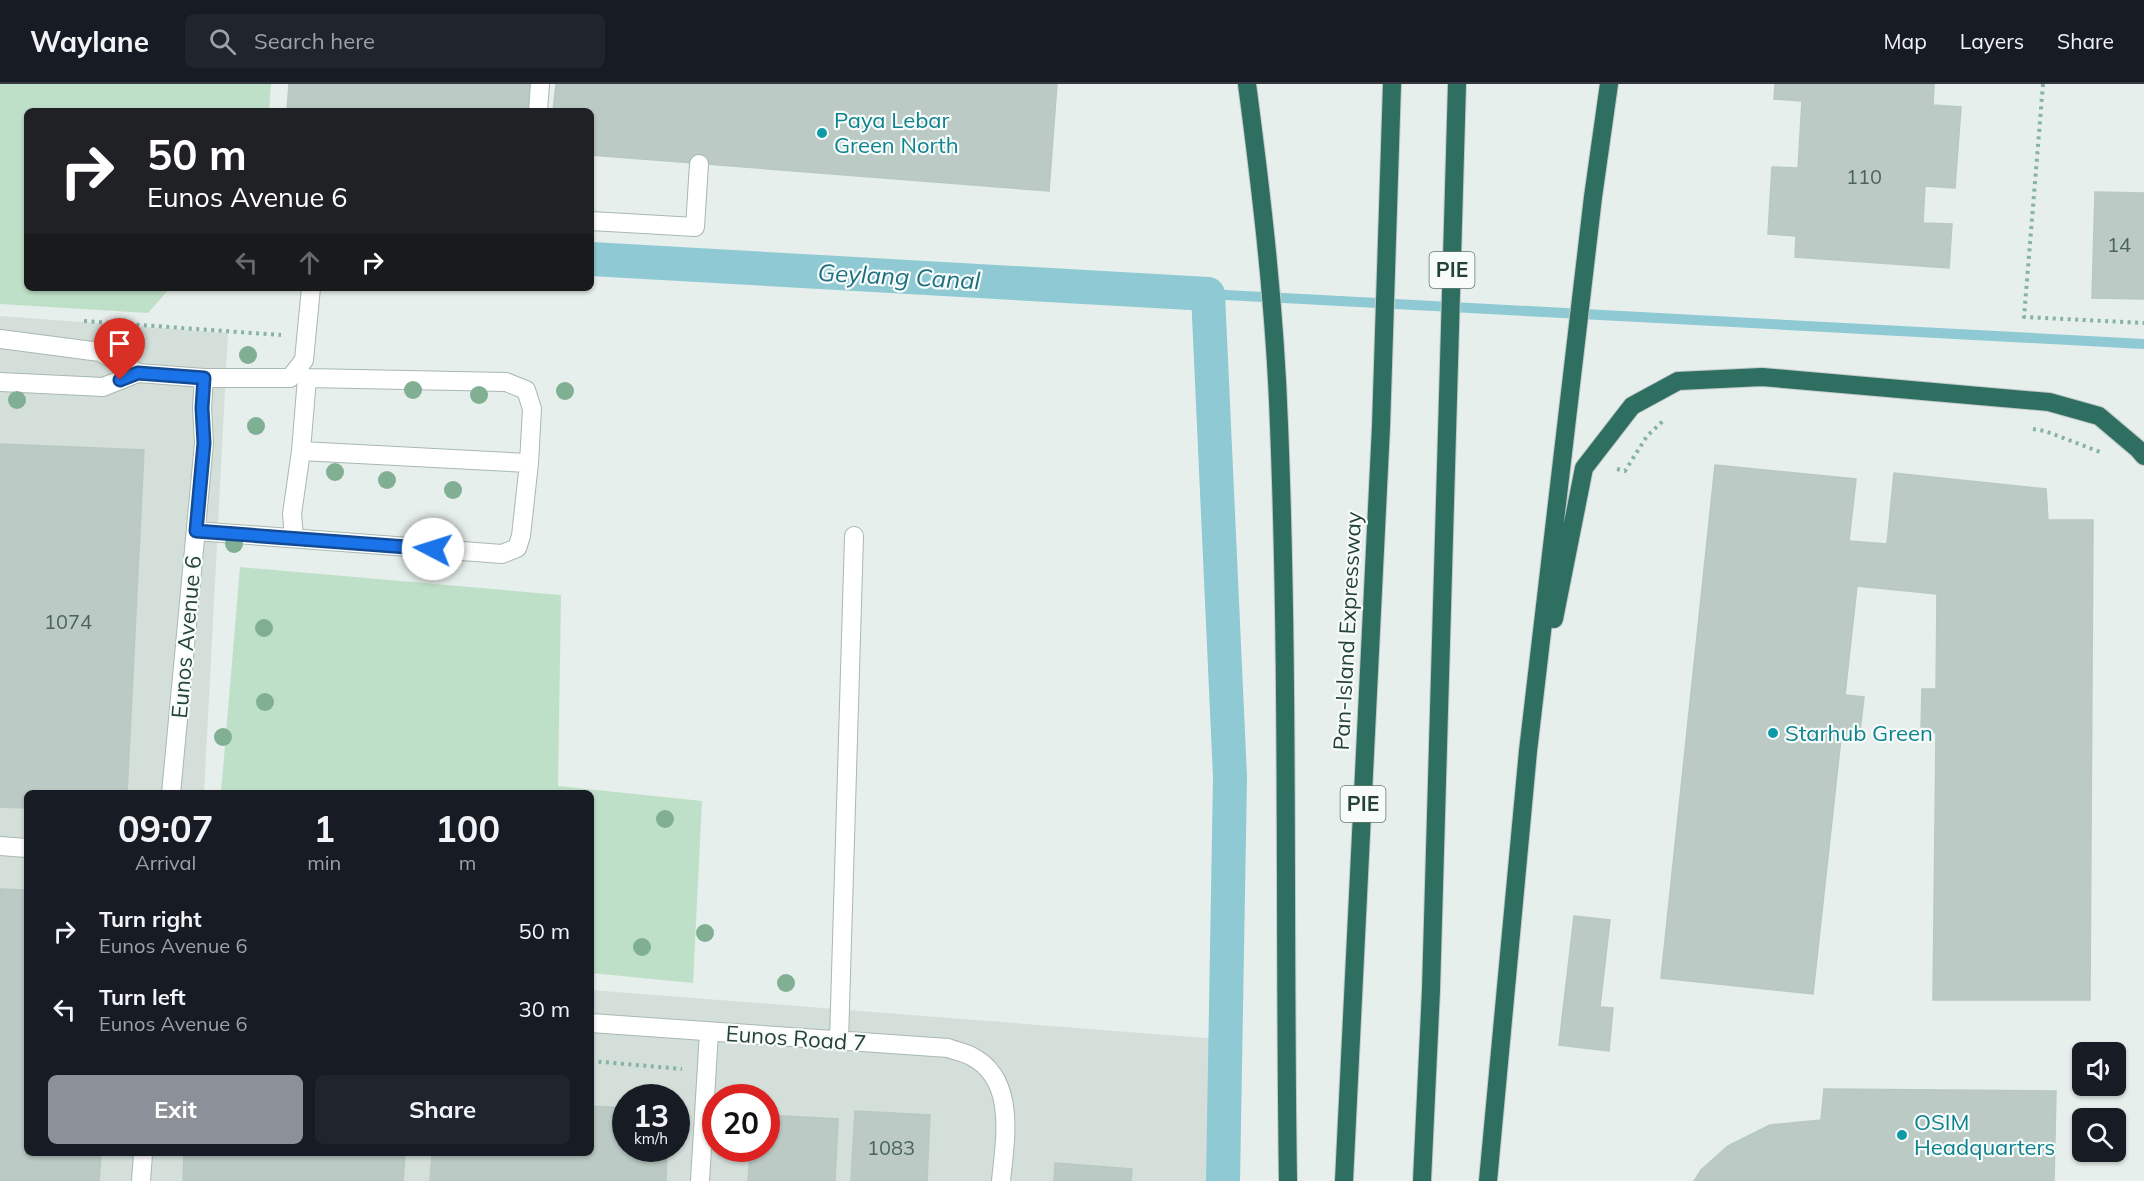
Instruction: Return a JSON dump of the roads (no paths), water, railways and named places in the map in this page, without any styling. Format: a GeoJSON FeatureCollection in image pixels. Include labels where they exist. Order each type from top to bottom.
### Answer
{"type":"FeatureCollection","features":[{"type":"Feature","properties":{"kind":"highway"},"geometry":{"type":"LineString","coordinates":[[1247,84],[1269,276],[1279,424],[1288,1181]]}},
{"type":"Feature","properties":{"kind":"highway","name":"Pan-Island Expressway"},"geometry":{"type":"LineString","coordinates":[[1344,1181],[1381,427],[1392,84]]}},
{"type":"Feature","properties":{"kind":"highway","name":"PIE"},"geometry":{"type":"LineString","coordinates":[[1422,1181],[1431,990],[1457,84]]}},
{"type":"Feature","properties":{"kind":"highway"},"geometry":{"type":"LineString","coordinates":[[1488,1181],[1528,751],[1581,296],[1609,84]]}},
{"type":"Feature","properties":{"kind":"highway"},"geometry":{"type":"LineString","coordinates":[[1528,751],[1584,468],[1632,406],[1678,381],[1762,376],[2049,402],[2099,416],[2144,456]]}},
{"type":"Feature","properties":{"kind":"lane"},"geometry":{"type":"LineString","coordinates":[[538,108],[540,84]]}},
{"type":"Feature","properties":{"kind":"lane"},"geometry":{"type":"LineString","coordinates":[[594,221],[695,227],[699,164]]}},
{"type":"Feature","properties":{"kind":"lane"},"geometry":{"type":"LineString","coordinates":[[290,378],[298,291]]}},
{"type":"Feature","properties":{"kind":"lane"},"geometry":{"type":"LineString","coordinates":[[290,378],[304,360],[311,291]]}},
{"type":"Feature","properties":{"kind":"lane"},"geometry":{"type":"LineString","coordinates":[[0,339],[100,352],[138,373]]}},
{"type":"Feature","properties":{"kind":"lane"},"geometry":{"type":"LineString","coordinates":[[0,381],[103,387],[138,373],[204,378],[290,378]]}},
{"type":"Feature","properties":{"kind":"lane","name":"Eunos Avenue 6"},"geometry":{"type":"LineString","coordinates":[[171,790],[204,443],[202,408],[204,378]]}},
{"type":"Feature","properties":{"kind":"lane"},"geometry":{"type":"LineString","coordinates":[[196,531],[502,554],[517,548],[521,536],[529,463],[532,410],[526,390],[506,382],[307,378],[301,451],[292,514],[294,537]]}},
{"type":"Feature","properties":{"kind":"lane"},"geometry":{"type":"LineString","coordinates":[[301,451],[529,463]]}},
{"type":"Feature","properties":{"kind":"lane"},"geometry":{"type":"LineString","coordinates":[[839,1041],[854,536]]}},
{"type":"Feature","properties":{"kind":"lane"},"geometry":{"type":"LineString","coordinates":[[0,846],[24,848]]}},
{"type":"Feature","properties":{"kind":"lane","name":"Eunos Road 7"},"geometry":{"type":"LineString","coordinates":[[594,1023],[948,1048],[971,1056],[993,1075],[1002,1093],[1006,1122],[1001,1181]]}},
{"type":"Feature","properties":{"kind":"lane"},"geometry":{"type":"LineString","coordinates":[[700,1181],[709,1032]]}},
{"type":"Feature","properties":{"kind":"lane"},"geometry":{"type":"LineString","coordinates":[[141,1181],[143,1156]]}},
{"type":"Feature","properties":{"kind":"waterway","name":"Geylang Canal"},"geometry":{"type":"LineString","coordinates":[[594,259],[1208,294],[1230,777],[1223,1181]]}},
{"type":"Feature","properties":{"kind":"waterway"},"geometry":{"type":"LineString","coordinates":[[1208,294],[2144,344]]}},
{"type":"Feature","properties":{"kind":"place","name":"Paya Lebar Green North"},"geometry":{"type":"Point","coordinates":[822,133]}},
{"type":"Feature","properties":{"kind":"place","name":"Starhub Green"},"geometry":{"type":"Point","coordinates":[1773,733]}},
{"type":"Feature","properties":{"kind":"place","name":"OSIM Headquarters"},"geometry":{"type":"Point","coordinates":[1902,1135]}}]}
